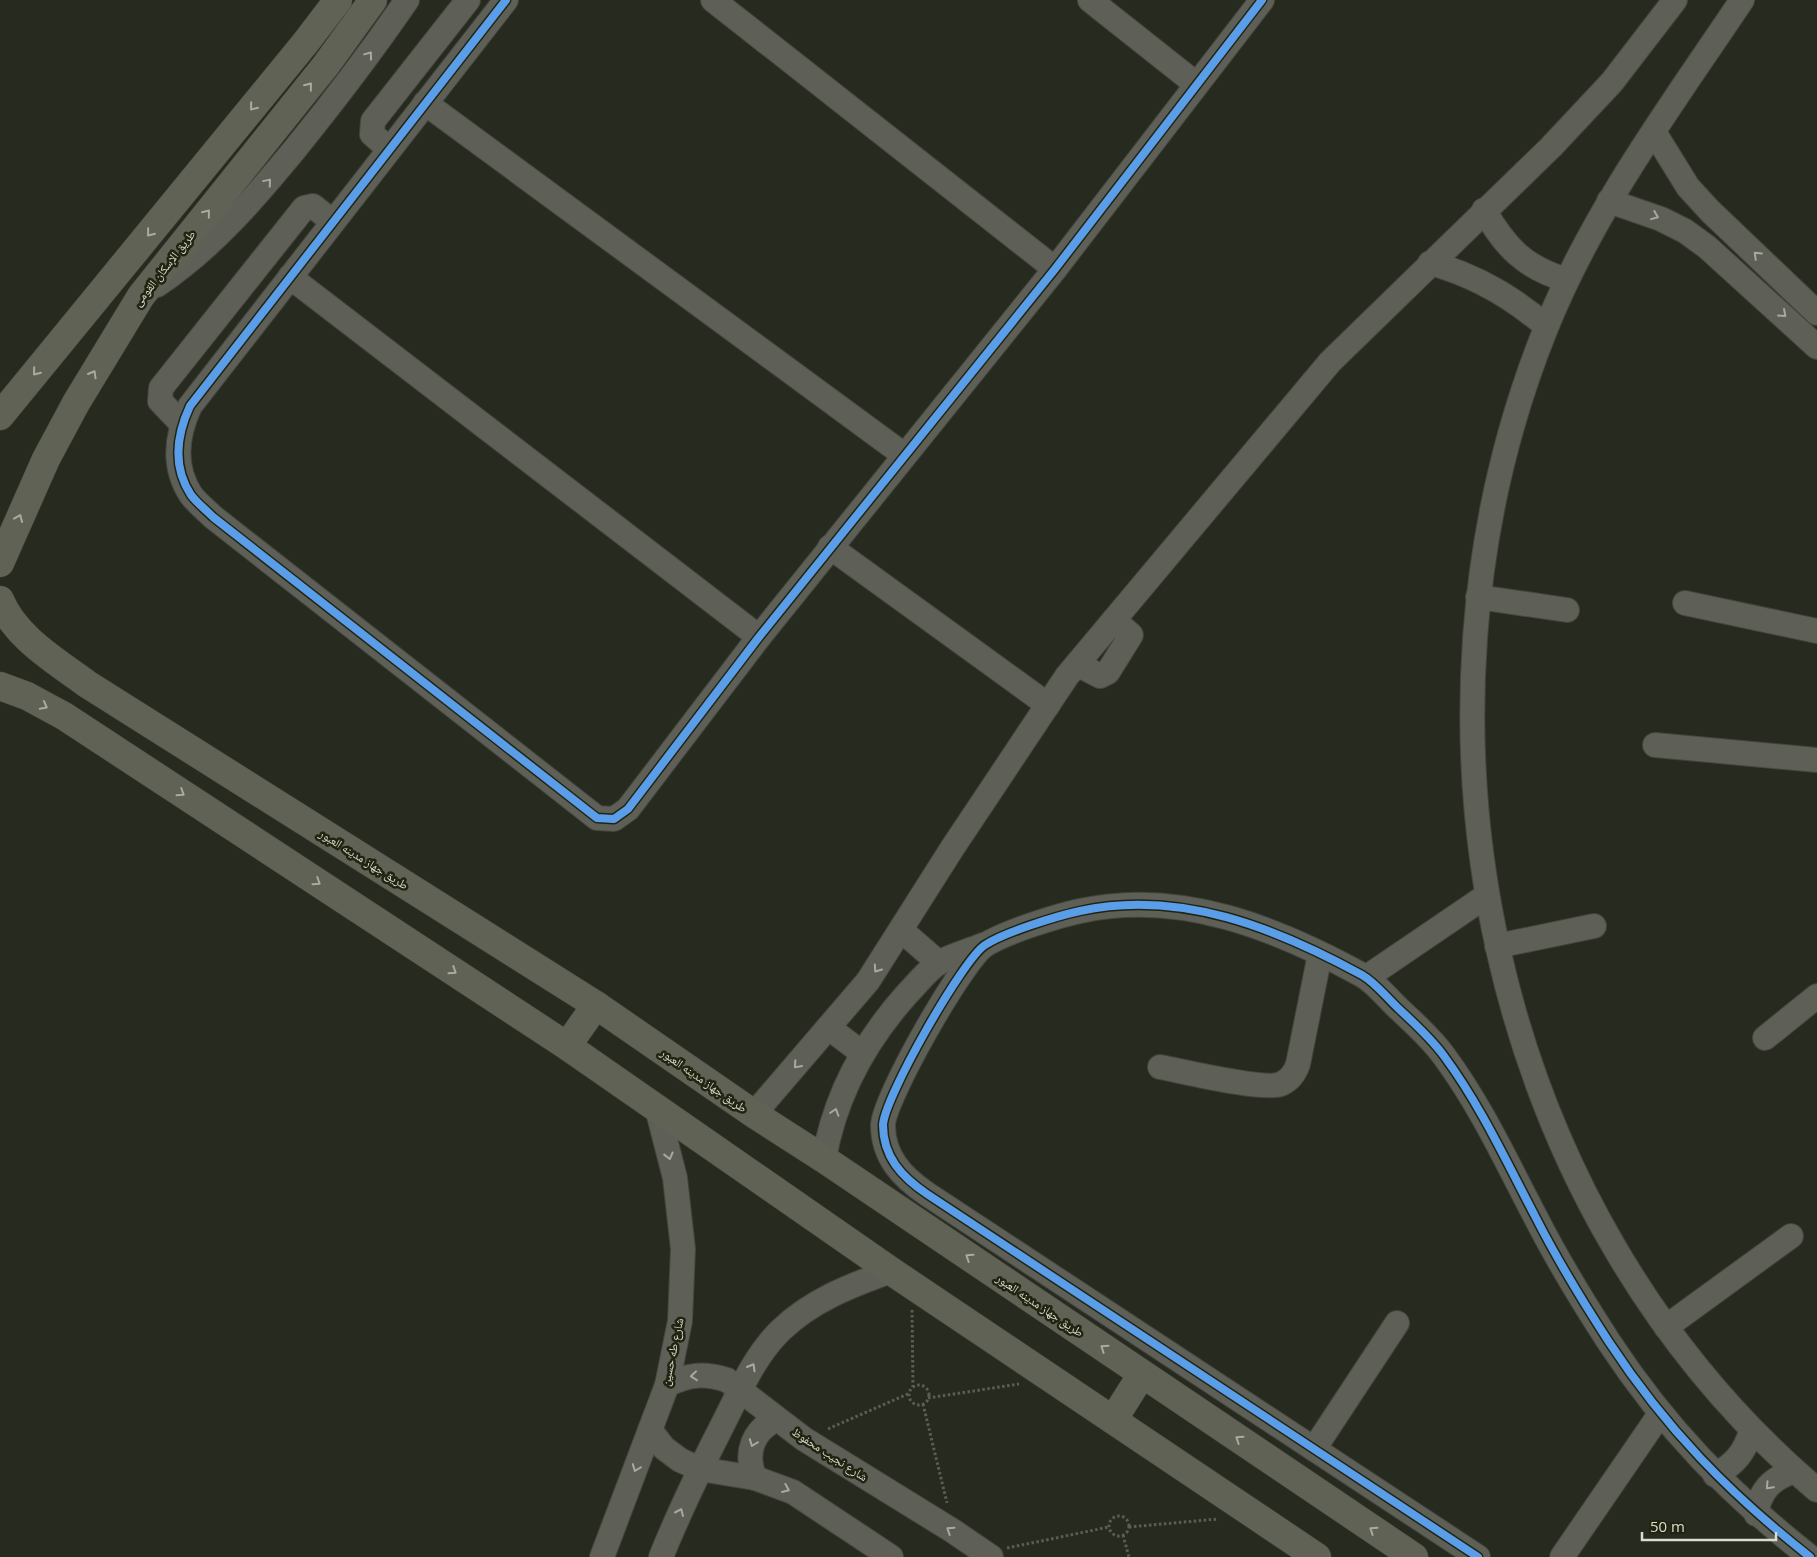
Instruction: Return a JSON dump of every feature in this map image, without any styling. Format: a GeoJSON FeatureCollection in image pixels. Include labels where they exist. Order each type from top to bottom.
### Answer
{"type":"FeatureCollection","features":[{"type":"Feature","properties":{"kind":"main road"},"geometry":{"type":"LineString","coordinates":[[0,416],[306,42],[338,0]]}},
{"type":"Feature","properties":{"kind":"main road","name":"طريق الإسكان القومى"},"geometry":{"type":"LineString","coordinates":[[0,563],[42,467],[76,403],[141,296],[326,65],[373,0]]}},
{"type":"Feature","properties":{"kind":"main road","name":"طريق جهاز مدينه العبور"},"geometry":{"type":"LineString","coordinates":[[0,600],[3,608],[26,637],[87,684],[596,1005],[754,1114],[824,1159],[1414,1557]]}},
{"type":"Feature","properties":{"kind":"main road"},"geometry":{"type":"LineString","coordinates":[[0,686],[27,696],[64,716],[567,1046],[1050,1379],[1317,1557]]}},
{"type":"Feature","properties":{"kind":"main road"},"geometry":{"type":"LineString","coordinates":[[567,1046],[596,1005]]}},
{"type":"Feature","properties":{"kind":"main road"},"geometry":{"type":"LineString","coordinates":[[1113,1420],[1142,1374]]}},
{"type":"Feature","properties":{"kind":"street"},"geometry":{"type":"LineString","coordinates":[[141,296],[196,256],[245,209],[348,82],[407,0]]}},
{"type":"Feature","properties":{"kind":"street"},"geometry":{"type":"LineString","coordinates":[[389,149],[372,134],[373,121],[468,0]]}},
{"type":"Feature","properties":{"kind":"street"},"geometry":{"type":"LineString","coordinates":[[506,0],[190,406],[182,424],[178,445],[179,466],[191,495],[213,517],[597,818],[614,819],[628,809],[830,547],[1055,269],[1262,0]]}},
{"type":"Feature","properties":{"kind":"street"},"geometry":{"type":"LineString","coordinates":[[713,0],[1055,269]]}},
{"type":"Feature","properties":{"kind":"street"},"geometry":{"type":"LineString","coordinates":[[1090,0],[1196,84]]}},
{"type":"Feature","properties":{"kind":"street"},"geometry":{"type":"LineString","coordinates":[[754,1114],[868,981],[953,847],[1077,664],[1330,362],[1484,210],[1551,147],[1612,82],[1675,0]]}},
{"type":"Feature","properties":{"kind":"street"},"geometry":{"type":"LineString","coordinates":[[1742,0],[1608,201],[1567,280],[1546,326],[1522,392],[1502,459],[1488,528],[1478,597],[1472,667],[1471,737],[1475,807],[1486,896],[1506,987],[1524,1048],[1546,1108],[1571,1167],[1605,1232],[1633,1279],[1666,1327],[1709,1382],[1751,1431],[1817,1490]]}},
{"type":"Feature","properties":{"kind":"street"},"geometry":{"type":"LineString","coordinates":[[425,103],[904,454]]}},
{"type":"Feature","properties":{"kind":"street"},"geometry":{"type":"LineString","coordinates":[[1654,132],[1688,187],[1710,211],[1817,312]]}},
{"type":"Feature","properties":{"kind":"street"},"geometry":{"type":"LineString","coordinates":[[1608,201],[1661,219],[1708,247],[1817,347]]}},
{"type":"Feature","properties":{"kind":"street"},"geometry":{"type":"LineString","coordinates":[[182,424],[160,400],[161,388],[304,208],[313,206],[333,222]]}},
{"type":"Feature","properties":{"kind":"street"},"geometry":{"type":"LineString","coordinates":[[1484,210],[1503,240],[1516,254],[1540,270],[1567,280]]}},
{"type":"Feature","properties":{"kind":"street"},"geometry":{"type":"LineString","coordinates":[[1430,263],[1458,272],[1492,287],[1517,302],[1546,326]]}},
{"type":"Feature","properties":{"kind":"street"},"geometry":{"type":"LineString","coordinates":[[290,277],[759,637]]}},
{"type":"Feature","properties":{"kind":"street"},"geometry":{"type":"LineString","coordinates":[[830,547],[1048,705]]}},
{"type":"Feature","properties":{"kind":"street"},"geometry":{"type":"LineString","coordinates":[[1478,597],[1567,610]]}},
{"type":"Feature","properties":{"kind":"street"},"geometry":{"type":"LineString","coordinates":[[1685,603],[1817,631]]}},
{"type":"Feature","properties":{"kind":"street"},"geometry":{"type":"LineString","coordinates":[[1655,745],[1817,760]]}},
{"type":"Feature","properties":{"kind":"street"},"geometry":{"type":"LineString","coordinates":[[1367,977],[1486,896]]}},
{"type":"Feature","properties":{"kind":"street"},"geometry":{"type":"LineString","coordinates":[[824,1159],[836,1108],[862,1053],[898,1005],[939,963],[1049,920],[1081,911],[1114,906],[1147,905],[1192,909],[1236,919],[1279,934],[1367,977],[1424,1032],[1444,1056],[1478,1108],[1562,1266],[1610,1344],[1660,1414],[1715,1475],[1756,1514],[1810,1557]]}},
{"type":"Feature","properties":{"kind":"street"},"geometry":{"type":"LineString","coordinates":[[1497,946],[1594,926]]}},
{"type":"Feature","properties":{"kind":"street"},"geometry":{"type":"LineString","coordinates":[[901,930],[939,963]]}},
{"type":"Feature","properties":{"kind":"street"},"geometry":{"type":"LineString","coordinates":[[983,945],[939,1006],[889,1102],[883,1122],[885,1144],[894,1165],[907,1180],[927,1194],[1478,1557]]}},
{"type":"Feature","properties":{"kind":"street"},"geometry":{"type":"LineString","coordinates":[[1160,1067],[1262,1085],[1280,1084],[1288,1079],[1298,1064],[1320,954]]}},
{"type":"Feature","properties":{"kind":"street"},"geometry":{"type":"LineString","coordinates":[[1765,1038],[1817,996]]}},
{"type":"Feature","properties":{"kind":"street"},"geometry":{"type":"LineString","coordinates":[[829,1028],[862,1053]]}},
{"type":"Feature","properties":{"kind":"street","name":"شارع طه حسين"},"geometry":{"type":"LineString","coordinates":[[602,1557],[667,1385],[680,1321],[683,1249],[675,1178],[657,1108]]}},
{"type":"Feature","properties":{"kind":"street"},"geometry":{"type":"LineString","coordinates":[[1666,1327],[1791,1236]]}},
{"type":"Feature","properties":{"kind":"street"},"geometry":{"type":"LineString","coordinates":[[661,1557],[680,1510],[754,1362],[781,1330],[814,1304],[853,1285],[901,1277]]}},
{"type":"Feature","properties":{"kind":"street"},"geometry":{"type":"LineString","coordinates":[[1314,1449],[1397,1323]]}},
{"type":"Feature","properties":{"kind":"street","name":"شارع نجيب محفوظ"},"geometry":{"type":"LineString","coordinates":[[667,1385],[681,1378],[696,1374],[727,1380],[804,1439],[953,1531],[987,1555]]}},
{"type":"Feature","properties":{"kind":"street"},"geometry":{"type":"LineString","coordinates":[[1562,1557],[1660,1414]]}},
{"type":"Feature","properties":{"kind":"street"},"geometry":{"type":"LineString","coordinates":[[754,1478],[749,1460],[752,1443],[762,1428],[777,1419]]}},
{"type":"Feature","properties":{"kind":"street"},"geometry":{"type":"LineString","coordinates":[[650,1430],[664,1448],[680,1460],[700,1469],[754,1478],[794,1492],[891,1557]]}},
{"type":"Feature","properties":{"kind":"street"},"geometry":{"type":"LineString","coordinates":[[1715,1475],[1728,1468],[1739,1458],[1747,1445],[1751,1431]]}},
{"type":"Feature","properties":{"kind":"street"},"geometry":{"type":"LineString","coordinates":[[1756,1514],[1758,1502],[1772,1482],[1795,1471]]}},
{"type":"Feature","properties":{"kind":"path"},"geometry":{"type":"LineString","coordinates":[[804,1439],[910,1393],[913,1387],[901,1277]]}},
{"type":"Feature","properties":{"kind":"path"},"geometry":{"type":"LineString","coordinates":[[923,1404],[928,1398],[1050,1379]]}},
{"type":"Feature","properties":{"kind":"path"},"geometry":{"type":"LineString","coordinates":[[913,1387],[925,1388],[928,1398]]}},
{"type":"Feature","properties":{"kind":"path"},"geometry":{"type":"LineString","coordinates":[[910,1393],[913,1403],[923,1404]]}},
{"type":"Feature","properties":{"kind":"path"},"geometry":{"type":"LineString","coordinates":[[923,1404],[953,1531]]}},
{"type":"Feature","properties":{"kind":"path"},"geometry":{"type":"LineString","coordinates":[[1123,1536],[1130,1527],[1255,1515]]}},
{"type":"Feature","properties":{"kind":"path"},"geometry":{"type":"LineString","coordinates":[[1123,1536],[1112,1534],[1109,1527],[1112,1519],[1120,1516],[1127,1519],[1130,1527]]}},
{"type":"Feature","properties":{"kind":"path"},"geometry":{"type":"LineString","coordinates":[[987,1555],[1109,1527]]}},
{"type":"Feature","properties":{"kind":"path"},"geometry":{"type":"LineString","coordinates":[[1123,1536],[1129,1557]]}},
{"type":"Feature","properties":{"kind":"cycle path"},"geometry":{"type":"LineString","coordinates":[[506,0],[190,406],[182,428],[178,450],[179,461],[181,473],[191,495],[213,517],[597,818],[614,819],[628,809],[759,637],[1055,269],[1262,0]]}},
{"type":"Feature","properties":{"kind":"cycle path"},"geometry":{"type":"LineString","coordinates":[[1478,1557],[927,1194],[902,1173],[886,1147],[883,1125],[887,1110],[896,1087],[943,1001],[974,956],[985,945],[1018,930],[1080,911],[1117,906],[1154,905],[1190,909],[1226,917],[1261,928],[1296,942],[1367,978],[1428,1037],[1457,1075],[1493,1135],[1544,1234],[1571,1281],[1609,1342],[1653,1403],[1700,1458],[1726,1484],[1752,1509],[1810,1557]]}}]}
